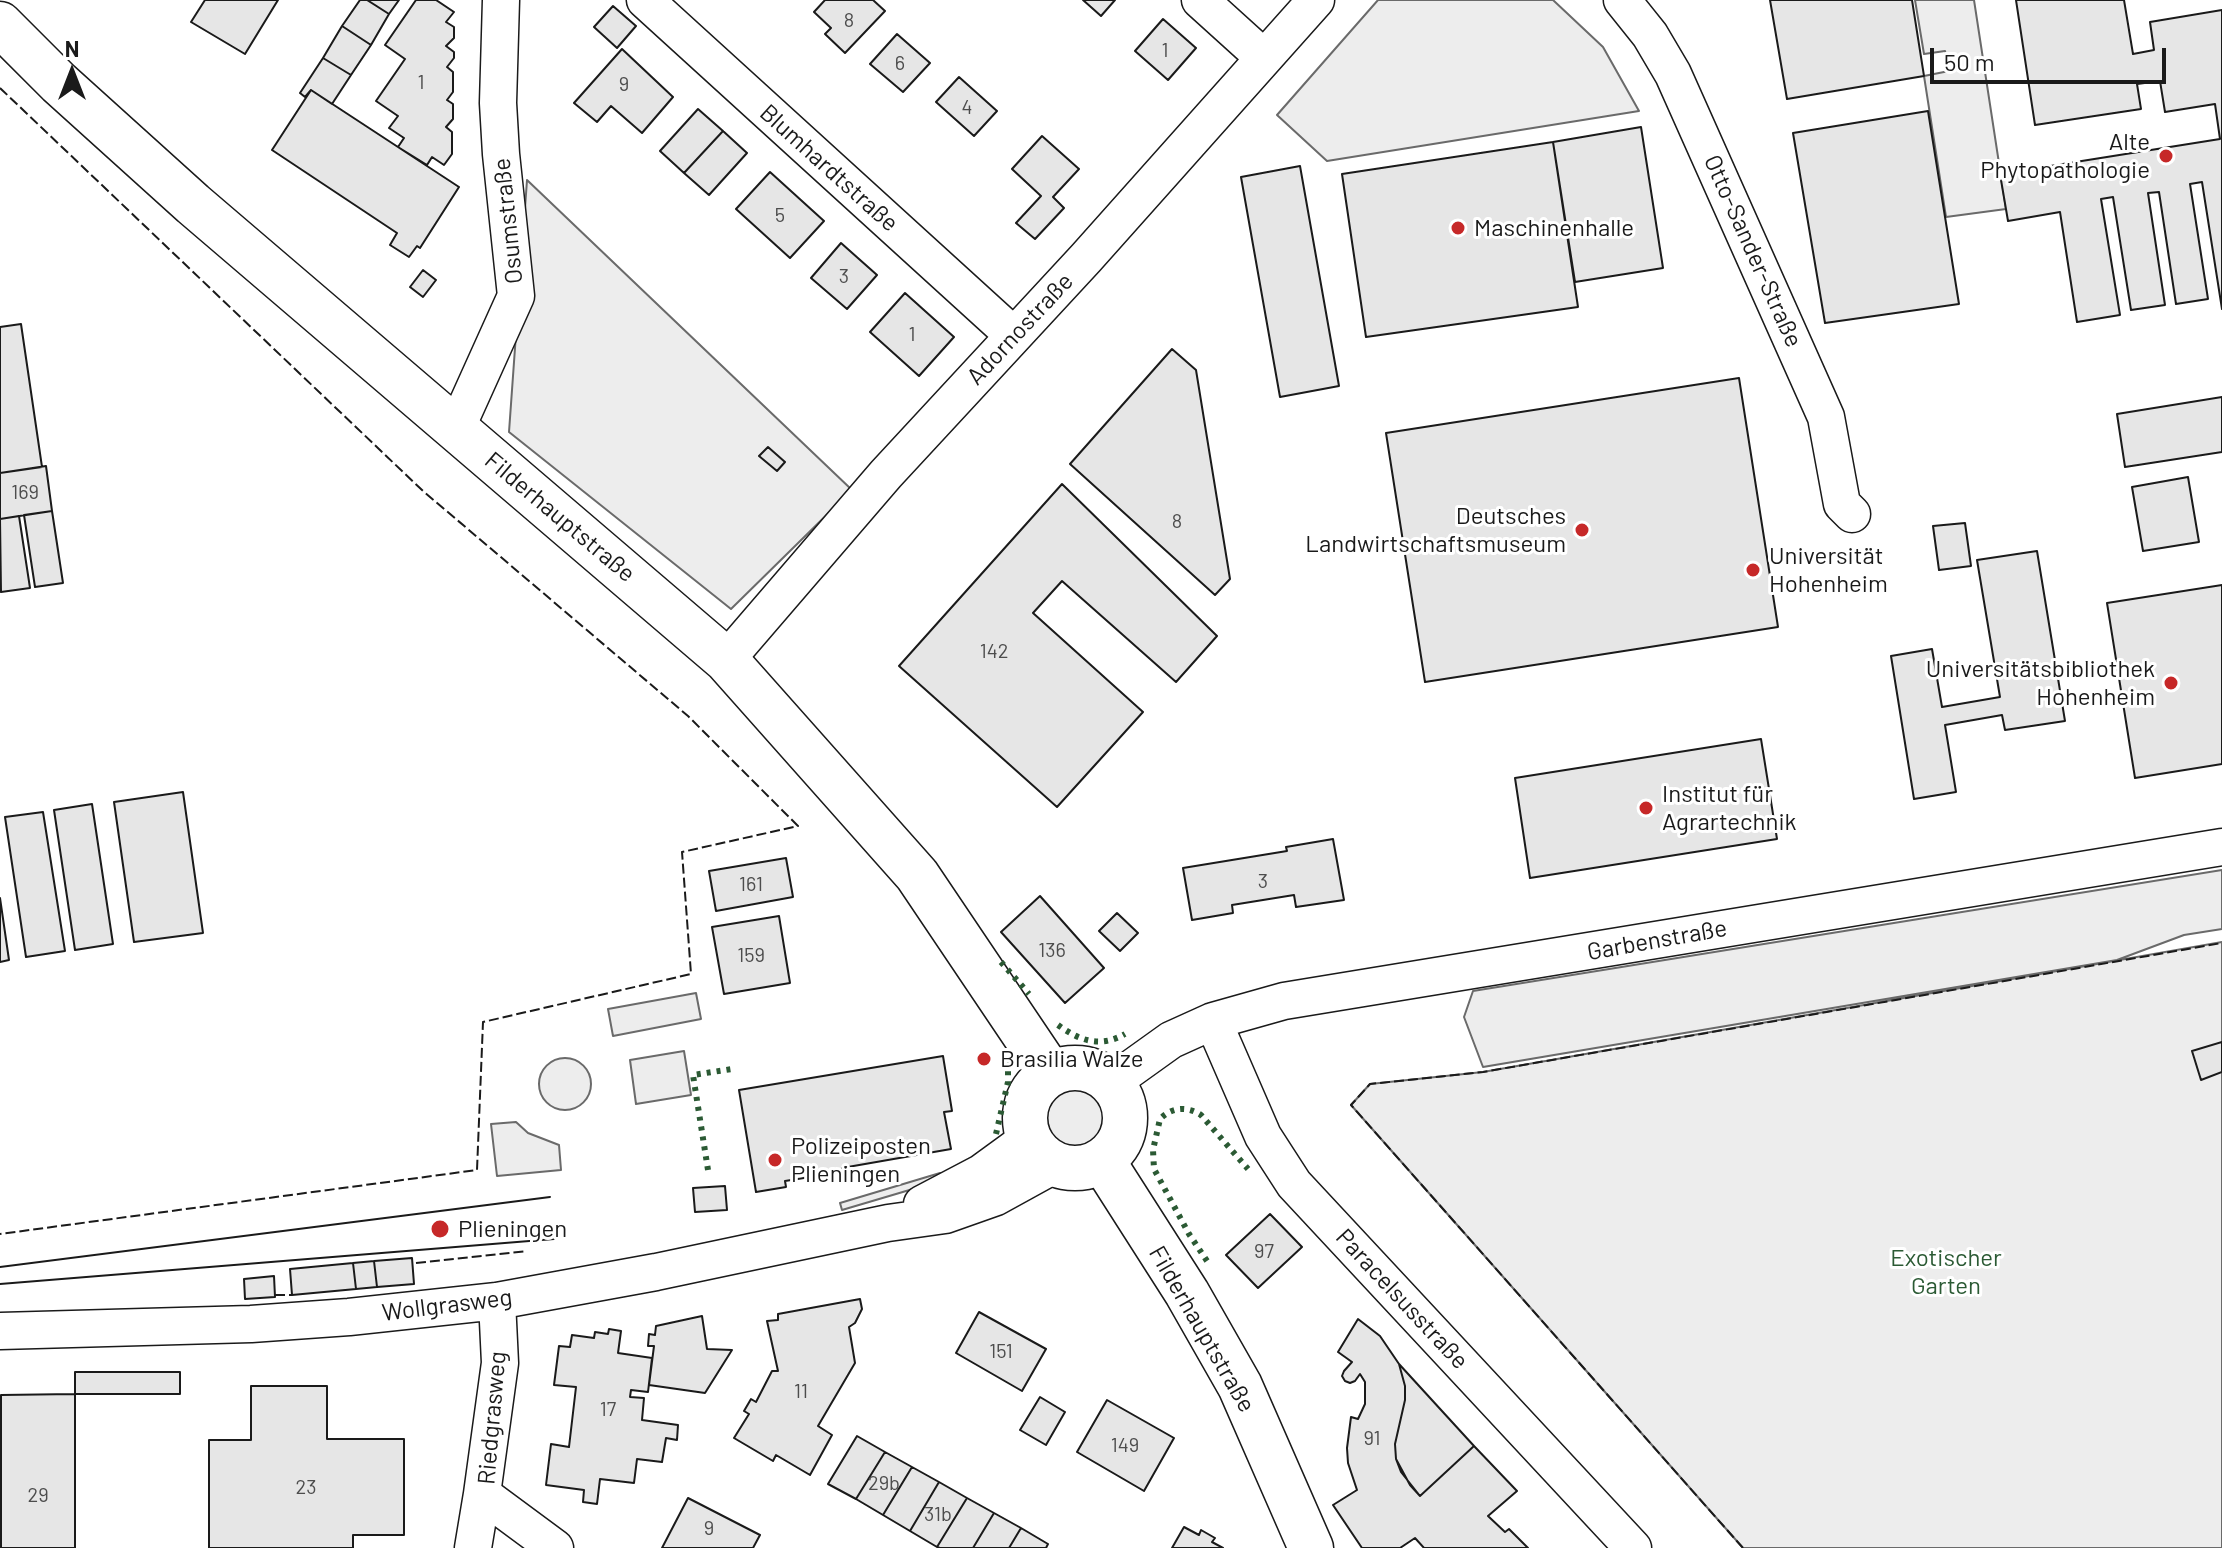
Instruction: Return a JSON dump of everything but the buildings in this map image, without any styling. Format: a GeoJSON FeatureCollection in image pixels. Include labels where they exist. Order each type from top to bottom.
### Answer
{"type":"FeatureCollection","features":[{"type":"Feature","properties":{"kind":"main road","name":"Filderhauptstraße"},"geometry":{"type":"LineString","coordinates":[[0,24],[59,83],[193,204],[726,660],[917,875],[1051,1074]]}},
{"type":"Feature","properties":{"kind":"main road"},"geometry":{"type":"LineString","coordinates":[[1082,1068],[1098,1073],[1111,1083],[1121,1097],[1125,1115],[1123,1132],[1115,1148],[1102,1160],[1072,1168],[1042,1151],[1025,1124],[1030,1095],[1039,1083],[1051,1074],[1082,1068]]}},
{"type":"Feature","properties":{"kind":"main road","name":"Filderhauptstraße"},"geometry":{"type":"LineString","coordinates":[[1102,1160],[1187,1293],[1240,1386],[1311,1548]]}},
{"type":"Feature","properties":{"kind":"street","name":"Osumstraße"},"geometry":{"type":"LineString","coordinates":[[456,429],[516,296],[498,103],[501,0]]}},
{"type":"Feature","properties":{"kind":"street","name":"Blumhardtstraße"},"geometry":{"type":"LineString","coordinates":[[645,0],[1013,335]]}},
{"type":"Feature","properties":{"kind":"street"},"geometry":{"type":"LineString","coordinates":[[1200,0],[1263,57]]}},
{"type":"Feature","properties":{"kind":"street","name":"Adornostraße"},"geometry":{"type":"LineString","coordinates":[[726,660],[876,485],[1191,142],[1316,0]]}},
{"type":"Feature","properties":{"kind":"street","name":"Otto-Sander-Straße"},"geometry":{"type":"LineString","coordinates":[[1622,0],[1650,35],[1700,131],[1826,417],[1842,504],[1852,514]]}},
{"type":"Feature","properties":{"kind":"street","name":"Garbenstraße"},"geometry":{"type":"LineString","coordinates":[[1111,1083],[1156,1049],[1213,1021],[1284,1001],[2222,847]]}},
{"type":"Feature","properties":{"kind":"street","name":"Paracelsusstraße"},"geometry":{"type":"LineString","coordinates":[[1213,1021],[1263,1136],[1294,1184],[1633,1548]]}},
{"type":"Feature","properties":{"kind":"street","name":"Wollgrasweg"},"geometry":{"type":"LineString","coordinates":[[0,1331],[251,1324],[497,1301],[656,1272],[888,1223],[981,1173],[1042,1151]]}},
{"type":"Feature","properties":{"kind":"street","name":"Riedgrasweg"},"geometry":{"type":"LineString","coordinates":[[497,1301],[500,1363],[482,1494],[555,1548]]}},
{"type":"Feature","properties":{"kind":"street"},"geometry":{"type":"LineString","coordinates":[[473,1548],[482,1494]]}},
{"type":"Feature","properties":{"kind":"shaded area"},"geometry":{"type":"Polygon","coordinates":[[[1378,0],[1553,0],[1603,47],[1639,111],[1327,161],[1277,115],[1378,0]]]}},
{"type":"Feature","properties":{"kind":"shaded area"},"geometry":{"type":"Polygon","coordinates":[[[1915,0],[1974,0],[2006,209],[1946,217],[1924,76],[1949,71],[1945,51],[1924,54],[1915,0]]]}},
{"type":"Feature","properties":{"kind":"shaded area"},"geometry":{"type":"Polygon","coordinates":[[[527,180],[852,490],[731,609],[509,432],[527,180]]]}},
{"type":"Feature","properties":{"kind":"shaded area"},"geometry":{"type":"Polygon","coordinates":[[[2222,870],[2222,929],[2184,935],[2117,960],[1483,1067],[1464,1017],[1473,991],[2222,870]]]}},
{"type":"Feature","properties":{"kind":"shaded area","name":"Exotischer Garten"},"geometry":{"type":"Polygon","coordinates":[[[2222,942],[2222,1548],[1743,1548],[1351,1105],[1370,1084],[1483,1072],[2222,942]]]}},
{"type":"Feature","properties":{"kind":"shaded area"},"geometry":{"type":"Polygon","coordinates":[[[696,993],[701,1019],[613,1036],[608,1009],[696,993]]]}},
{"type":"Feature","properties":{"kind":"shaded area"},"geometry":{"type":"Polygon","coordinates":[[[684,1051],[691,1095],[636,1104],[630,1060],[684,1051]]]}},
{"type":"Feature","properties":{"kind":"shaded area"},"geometry":{"type":"Polygon","coordinates":[[[565,1058],[583,1066],[591,1084],[583,1102],[565,1110],[547,1102],[539,1084],[547,1066],[565,1058]]]}},
{"type":"Feature","properties":{"kind":"shaded area"},"geometry":{"type":"Polygon","coordinates":[[[1076,1089],[1097,1097],[1105,1118],[1097,1139],[1076,1147],[1055,1139],[1047,1118],[1055,1097],[1076,1089]]]}},
{"type":"Feature","properties":{"kind":"shaded area"},"geometry":{"type":"Polygon","coordinates":[[[516,1122],[528,1133],[559,1145],[561,1170],[497,1176],[491,1124],[516,1122]]]}},
{"type":"Feature","properties":{"kind":"shaded area"},"geometry":{"type":"Polygon","coordinates":[[[940,1173],[950,1178],[842,1210],[840,1203],[940,1173]]]}},
{"type":"Feature","properties":{"kind":"tram line"},"geometry":{"type":"LineString","coordinates":[[0,1267],[550,1197]]}},
{"type":"Feature","properties":{"kind":"tram line"},"geometry":{"type":"LineString","coordinates":[[0,1284],[554,1239]]}},
{"type":"Feature","properties":{"kind":"hedge"},"geometry":{"type":"LineString","coordinates":[[1001,962],[1029,994]]}},
{"type":"Feature","properties":{"kind":"hedge"},"geometry":{"type":"LineString","coordinates":[[1058,1025],[1090,1041],[1107,1041],[1125,1034]]}},
{"type":"Feature","properties":{"kind":"hedge"},"geometry":{"type":"LineString","coordinates":[[996,1134],[1008,1082],[1008,1060]]}},
{"type":"Feature","properties":{"kind":"hedge"},"geometry":{"type":"LineString","coordinates":[[708,1170],[693,1075],[732,1069]]}},
{"type":"Feature","properties":{"kind":"hedge"},"geometry":{"type":"LineString","coordinates":[[1207,1261],[1154,1169],[1153,1150],[1160,1119],[1180,1109],[1201,1115],[1248,1169]]}},
{"type":"Feature","properties":{"kind":"fence"},"geometry":{"type":"LineString","coordinates":[[0,88],[423,491],[688,716],[798,826],[682,852],[691,974],[483,1022],[477,1170],[0,1234]]}},
{"type":"Feature","properties":{"kind":"fence"},"geometry":{"type":"LineString","coordinates":[[1743,1548],[1351,1105],[1370,1084],[1483,1072],[2222,943]]}},
{"type":"Feature","properties":{"kind":"fence"},"geometry":{"type":"LineString","coordinates":[[416,1263],[527,1251]]}},
{"type":"Feature","properties":{"kind":"fence"},"geometry":{"type":"LineString","coordinates":[[275,1295],[292,1295]]}},
{"type":"Feature","properties":{"kind":"place","name":"Alte Phytopathologie"},"geometry":{"type":"Point","coordinates":[2166,156]}},
{"type":"Feature","properties":{"kind":"place","name":"Maschinenhalle"},"geometry":{"type":"Point","coordinates":[1458,228]}},
{"type":"Feature","properties":{"kind":"place","name":"Deutsches Landwirtschaftsmuseum"},"geometry":{"type":"Point","coordinates":[1582,530]}},
{"type":"Feature","properties":{"kind":"place","name":"Universität Hohenheim"},"geometry":{"type":"Point","coordinates":[1753,570]}},
{"type":"Feature","properties":{"kind":"place","name":"Universitätsbibliothek Hohenheim"},"geometry":{"type":"Point","coordinates":[2171,683]}},
{"type":"Feature","properties":{"kind":"place","name":"Institut für Agrartechnik"},"geometry":{"type":"Point","coordinates":[1646,808]}},
{"type":"Feature","properties":{"kind":"place","name":"Brasilia Walze"},"geometry":{"type":"Point","coordinates":[984,1059]}},
{"type":"Feature","properties":{"kind":"place","name":"Polizeiposten Plieningen"},"geometry":{"type":"Point","coordinates":[775,1160]}},
{"type":"Feature","properties":{"kind":"place","name":"Plieningen"},"geometry":{"type":"Point","coordinates":[440,1229]}}]}
